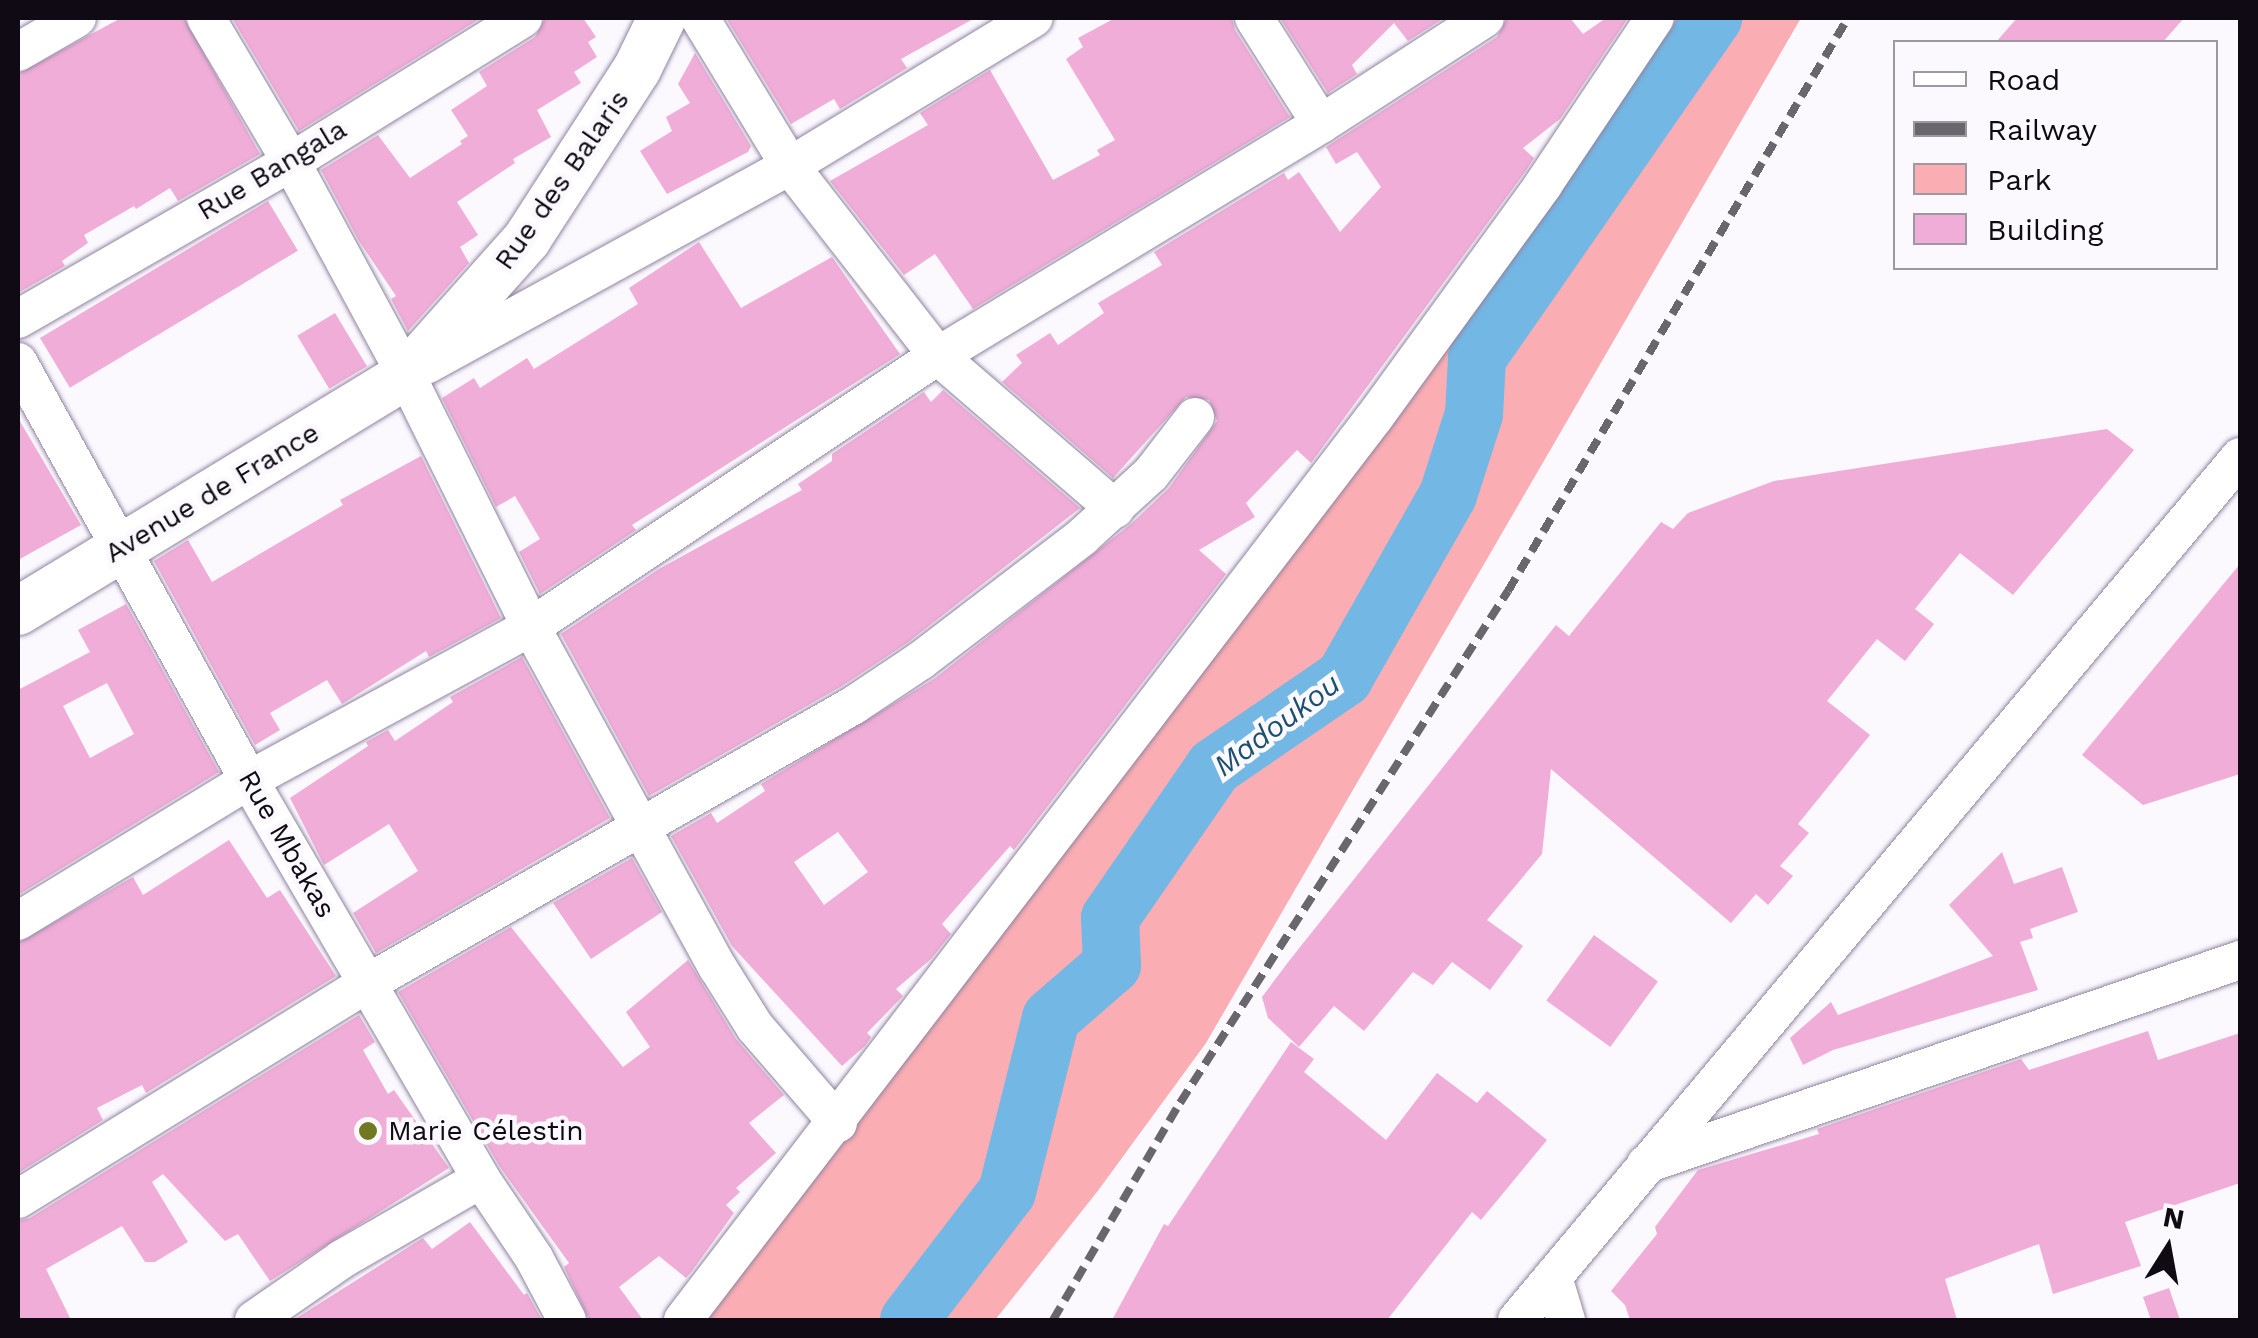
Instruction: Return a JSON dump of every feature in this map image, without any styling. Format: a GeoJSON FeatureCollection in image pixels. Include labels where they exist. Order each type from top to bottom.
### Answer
{"type":"FeatureCollection","features":[{"type":"Feature","properties":{"kind":"main road","name":"Rue des Balaris"},"geometry":{"type":"LineString","coordinates":[[406,376],[527,239],[637,70],[662,18]]}},
{"type":"Feature","properties":{"kind":"main road","name":"Avenue de France"},"geometry":{"type":"LineString","coordinates":[[18,611],[406,376]]}},
{"type":"Feature","properties":{"kind":"street"},"geometry":{"type":"LineString","coordinates":[[18,52],[77,18]]}},
{"type":"Feature","properties":{"kind":"street"},"geometry":{"type":"LineString","coordinates":[[206,18],[291,162],[406,376],[531,627],[755,1028],[838,1124]]}},
{"type":"Feature","properties":{"kind":"street","name":"Rue Bangala"},"geometry":{"type":"LineString","coordinates":[[18,318],[291,162],[524,18]]}},
{"type":"Feature","properties":{"kind":"street"},"geometry":{"type":"LineString","coordinates":[[700,18],[790,166],[938,356],[1115,509]]}},
{"type":"Feature","properties":{"kind":"street"},"geometry":{"type":"LineString","coordinates":[[406,376],[790,166],[1032,18]]}},
{"type":"Feature","properties":{"kind":"street"},"geometry":{"type":"LineString","coordinates":[[1254,18],[1321,124]]}},
{"type":"Feature","properties":{"kind":"street"},"geometry":{"type":"LineString","coordinates":[[18,921],[249,780],[531,627],[938,356],[1321,124],[1484,18]]}},
{"type":"Feature","properties":{"kind":"street"},"geometry":{"type":"LineString","coordinates":[[683,1320],[838,1124],[1471,287],[1655,18]]}},
{"type":"Feature","properties":{"kind":"street","name":"Rue Mbakas"},"geometry":{"type":"LineString","coordinates":[[18,362],[249,780],[482,1179],[534,1258],[567,1320]]}},
{"type":"Feature","properties":{"kind":"street"},"geometry":{"type":"LineString","coordinates":[[18,1198],[368,983],[854,705],[920,661],[1115,509],[1151,474],[1195,417]]}},
{"type":"Feature","properties":{"kind":"street"},"geometry":{"type":"LineString","coordinates":[[1517,1320],[2240,457]]}},
{"type":"Feature","properties":{"kind":"street"},"geometry":{"type":"LineString","coordinates":[[1644,1164],[2240,960]]}},
{"type":"Feature","properties":{"kind":"street"},"geometry":{"type":"LineString","coordinates":[[254,1320],[342,1259],[482,1179]]}},
{"type":"Feature","properties":{"kind":"street"},"geometry":{"type":"LineString","coordinates":[[1553,1277],[1566,1320]]}},
{"type":"Feature","properties":{"kind":"green space"},"geometry":{"type":"Polygon","coordinates":[[[1653,18],[1801,18],[1206,1043],[1097,1192],[995,1320],[683,1320],[1653,18]]]}},
{"type":"Feature","properties":{"kind":"building"},"geometry":{"type":"Polygon","coordinates":[[[121,18],[184,18],[260,154],[178,201],[170,188],[136,209],[134,206],[84,235],[88,243],[62,261],[65,266],[18,293],[18,74],[121,18]]]}},
{"type":"Feature","properties":{"kind":"building"},"geometry":{"type":"Polygon","coordinates":[[[232,18],[481,18],[299,131],[232,18]]]}},
{"type":"Feature","properties":{"kind":"building"},"geometry":{"type":"Polygon","coordinates":[[[545,18],[583,18],[596,37],[588,42],[597,57],[574,72],[581,83],[537,110],[551,137],[513,159],[515,163],[457,202],[478,235],[460,247],[469,263],[408,331],[391,299],[396,296],[359,241],[321,170],[378,135],[410,178],[462,144],[460,141],[468,136],[451,110],[487,86],[479,72],[535,37],[545,18]]]}},
{"type":"Feature","properties":{"kind":"building"},"geometry":{"type":"Polygon","coordinates":[[[726,18],[975,18],[901,59],[907,68],[840,109],[834,99],[791,124],[726,18]]]}},
{"type":"Feature","properties":{"kind":"building"},"geometry":{"type":"Polygon","coordinates":[[[1115,18],[1232,18],[1235,30],[1290,117],[973,309],[935,254],[904,275],[830,181],[928,125],[920,113],[990,70],[1053,180],[1100,155],[1097,150],[1115,140],[1066,59],[1083,47],[1078,38],[1115,18]]]}},
{"type":"Feature","properties":{"kind":"building"},"geometry":{"type":"Polygon","coordinates":[[[1280,18],[1444,18],[1408,41],[1394,23],[1352,65],[1357,74],[1328,93],[1280,18]]]}},
{"type":"Feature","properties":{"kind":"building"},"geometry":{"type":"Polygon","coordinates":[[[1507,18],[1570,18],[1583,34],[1606,18],[1628,18],[1560,119],[1523,148],[1534,158],[1525,172],[1311,463],[1297,450],[1246,503],[1255,517],[1199,550],[1226,574],[1014,850],[1010,846],[942,924],[951,934],[931,959],[896,989],[903,996],[867,1033],[871,1037],[865,1046],[842,1066],[732,946],[671,836],[711,813],[717,823],[765,791],[761,784],[934,679],[1131,524],[1169,488],[1217,421],[1209,400],[1186,397],[1113,478],[1002,382],[1022,363],[1016,355],[1050,333],[1058,345],[1104,313],[1098,303],[1162,265],[1154,252],[1284,173],[1288,180],[1299,172],[1340,232],[1381,187],[1357,152],[1336,164],[1326,147],[1497,37],[1507,18]],[[838,832],[794,862],[824,905],[868,872],[838,832]]]}},
{"type":"Feature","properties":{"kind":"building"},"geometry":{"type":"Polygon","coordinates":[[[2017,18],[2184,18],[2165,40],[1998,40],[2017,18]]]}},
{"type":"Feature","properties":{"kind":"building"},"geometry":{"type":"Polygon","coordinates":[[[695,53],[751,146],[748,152],[667,194],[640,151],[672,131],[666,117],[690,103],[678,84],[695,53]]]}},
{"type":"Feature","properties":{"kind":"building"},"geometry":{"type":"Polygon","coordinates":[[[268,201],[298,251],[70,388],[40,338],[268,201]]]}},
{"type":"Feature","properties":{"kind":"building"},"geometry":{"type":"Polygon","coordinates":[[[699,242],[741,308],[832,257],[900,354],[632,525],[636,530],[540,594],[519,552],[540,539],[515,496],[496,507],[442,398],[474,378],[480,388],[527,358],[534,369],[638,304],[629,288],[699,242]]]}},
{"type":"Feature","properties":{"kind":"building"},"geometry":{"type":"Polygon","coordinates":[[[335,313],[367,366],[329,389],[297,336],[335,313]]]}},
{"type":"Feature","properties":{"kind":"building"},"geometry":{"type":"Polygon","coordinates":[[[943,390],[1080,508],[907,643],[842,686],[649,796],[561,634],[659,569],[802,490],[798,484],[832,461],[832,454],[924,392],[931,402],[943,390]]]}},
{"type":"Feature","properties":{"kind":"building"},"geometry":{"type":"Polygon","coordinates":[[[18,418],[81,525],[18,560],[18,418]]]}},
{"type":"Feature","properties":{"kind":"building"},"geometry":{"type":"Polygon","coordinates":[[[2107,429],[2134,450],[2013,595],[1960,553],[1915,609],[1934,624],[1905,661],[1877,639],[1827,701],[1870,735],[1798,824],[1809,833],[1780,866],[1793,876],[1768,905],[1756,894],[1731,923],[1551,769],[1542,854],[1487,920],[1523,946],[1490,990],[1452,962],[1433,985],[1413,972],[1364,1031],[1334,1006],[1299,1047],[1268,1018],[1262,997],[1289,961],[1556,625],[1569,636],[1661,522],[1673,529],[1688,513],[1774,481],[2107,429]]]}},
{"type":"Feature","properties":{"kind":"building"},"geometry":{"type":"Polygon","coordinates":[[[421,456],[501,618],[429,657],[426,651],[342,704],[327,680],[270,713],[280,730],[255,745],[154,561],[188,540],[212,582],[343,505],[340,500],[421,456]]]}},
{"type":"Feature","properties":{"kind":"building"},"geometry":{"type":"Polygon","coordinates":[[[2240,564],[2240,774],[2143,805],[2082,755],[2240,564]]]}},
{"type":"Feature","properties":{"kind":"building"},"geometry":{"type":"Polygon","coordinates":[[[126,604],[219,772],[18,895],[18,690],[90,652],[78,630],[126,604]],[[107,683],[63,706],[90,758],[134,734],[107,683]]]}},
{"type":"Feature","properties":{"kind":"building"},"geometry":{"type":"Polygon","coordinates":[[[522,657],[610,818],[376,953],[353,913],[418,871],[389,824],[324,865],[290,798],[368,746],[366,742],[388,730],[395,741],[453,702],[450,697],[522,657]]]}},
{"type":"Feature","properties":{"kind":"building"},"geometry":{"type":"Polygon","coordinates":[[[229,840],[267,898],[280,890],[336,976],[146,1093],[142,1085],[97,1108],[103,1120],[18,1173],[18,943],[133,877],[143,895],[229,840]]]}},
{"type":"Feature","properties":{"kind":"building"},"geometry":{"type":"Polygon","coordinates":[[[2002,852],[2014,884],[2062,867],[2078,912],[2030,929],[2033,938],[2020,942],[2038,990],[1833,1050],[1803,1065],[1790,1038],[1831,1002],[1838,1015],[1993,956],[1949,905],[2002,852]]]}},
{"type":"Feature","properties":{"kind":"building"},"geometry":{"type":"Polygon","coordinates":[[[632,858],[662,912],[591,959],[553,903],[632,858]]]}},
{"type":"Feature","properties":{"kind":"building"},"geometry":{"type":"Polygon","coordinates":[[[511,927],[623,1067],[650,1047],[626,1012],[688,960],[736,1039],[784,1095],[749,1123],[776,1153],[736,1188],[740,1192],[726,1205],[734,1213],[686,1278],[659,1256],[619,1287],[643,1320],[589,1320],[564,1267],[569,1263],[500,1167],[398,992],[511,927]]]}},
{"type":"Feature","properties":{"kind":"building"},"geometry":{"type":"Polygon","coordinates":[[[1594,935],[1658,981],[1610,1047],[1546,1001],[1594,935]]]}},
{"type":"Feature","properties":{"kind":"building"},"geometry":{"type":"Polygon","coordinates":[[[359,1015],[375,1042],[363,1050],[388,1094],[394,1090],[449,1168],[270,1281],[238,1234],[225,1241],[163,1174],[152,1182],[188,1242],[155,1262],[145,1262],[122,1226],[46,1269],[71,1320],[18,1320],[18,1221],[30,1218],[359,1015]]]}},
{"type":"Feature","properties":{"kind":"building"},"geometry":{"type":"Polygon","coordinates":[[[2148,1031],[2158,1060],[2240,1033],[2240,1183],[2125,1222],[2141,1266],[2053,1294],[2039,1244],[1945,1279],[1957,1320],[1630,1320],[1625,1305],[1611,1291],[1657,1234],[1655,1227],[1698,1170],[1819,1134],[1817,1129],[2021,1059],[2029,1070],[2148,1031]]]}},
{"type":"Feature","properties":{"kind":"building"},"geometry":{"type":"Polygon","coordinates":[[[1291,1042],[1314,1059],[1304,1072],[1386,1140],[1437,1073],[1477,1103],[1487,1091],[1547,1140],[1481,1220],[1472,1212],[1387,1320],[1112,1320],[1164,1224],[1168,1226],[1291,1042]]]}},
{"type":"Feature","properties":{"kind":"building"},"geometry":{"type":"Polygon","coordinates":[[[470,1222],[524,1295],[527,1293],[542,1320],[295,1319],[423,1238],[432,1249],[470,1222]]]}},
{"type":"Feature","properties":{"kind":"building"},"geometry":{"type":"Polygon","coordinates":[[[2169,1288],[2180,1320],[2151,1320],[2143,1297],[2169,1288]]]}},
{"type":"Feature","properties":{"kind":"waterway","name":"Madoukou"},"geometry":{"type":"LineString","coordinates":[[909,1320],[1007,1192],[1051,1018],[1112,965],[1110,918],[1214,767],[1344,678],[1448,495],[1474,414],[1477,358],[1713,18]]}},
{"type":"Feature","properties":{"kind":"railway"},"geometry":{"type":"LineString","coordinates":[[1053,1320],[1180,1103],[1508,591],[1848,18]]}},
{"type":"Feature","properties":{"kind":"place","name":"Marie Célestin"},"geometry":{"type":"Point","coordinates":[368,1131]}}]}
